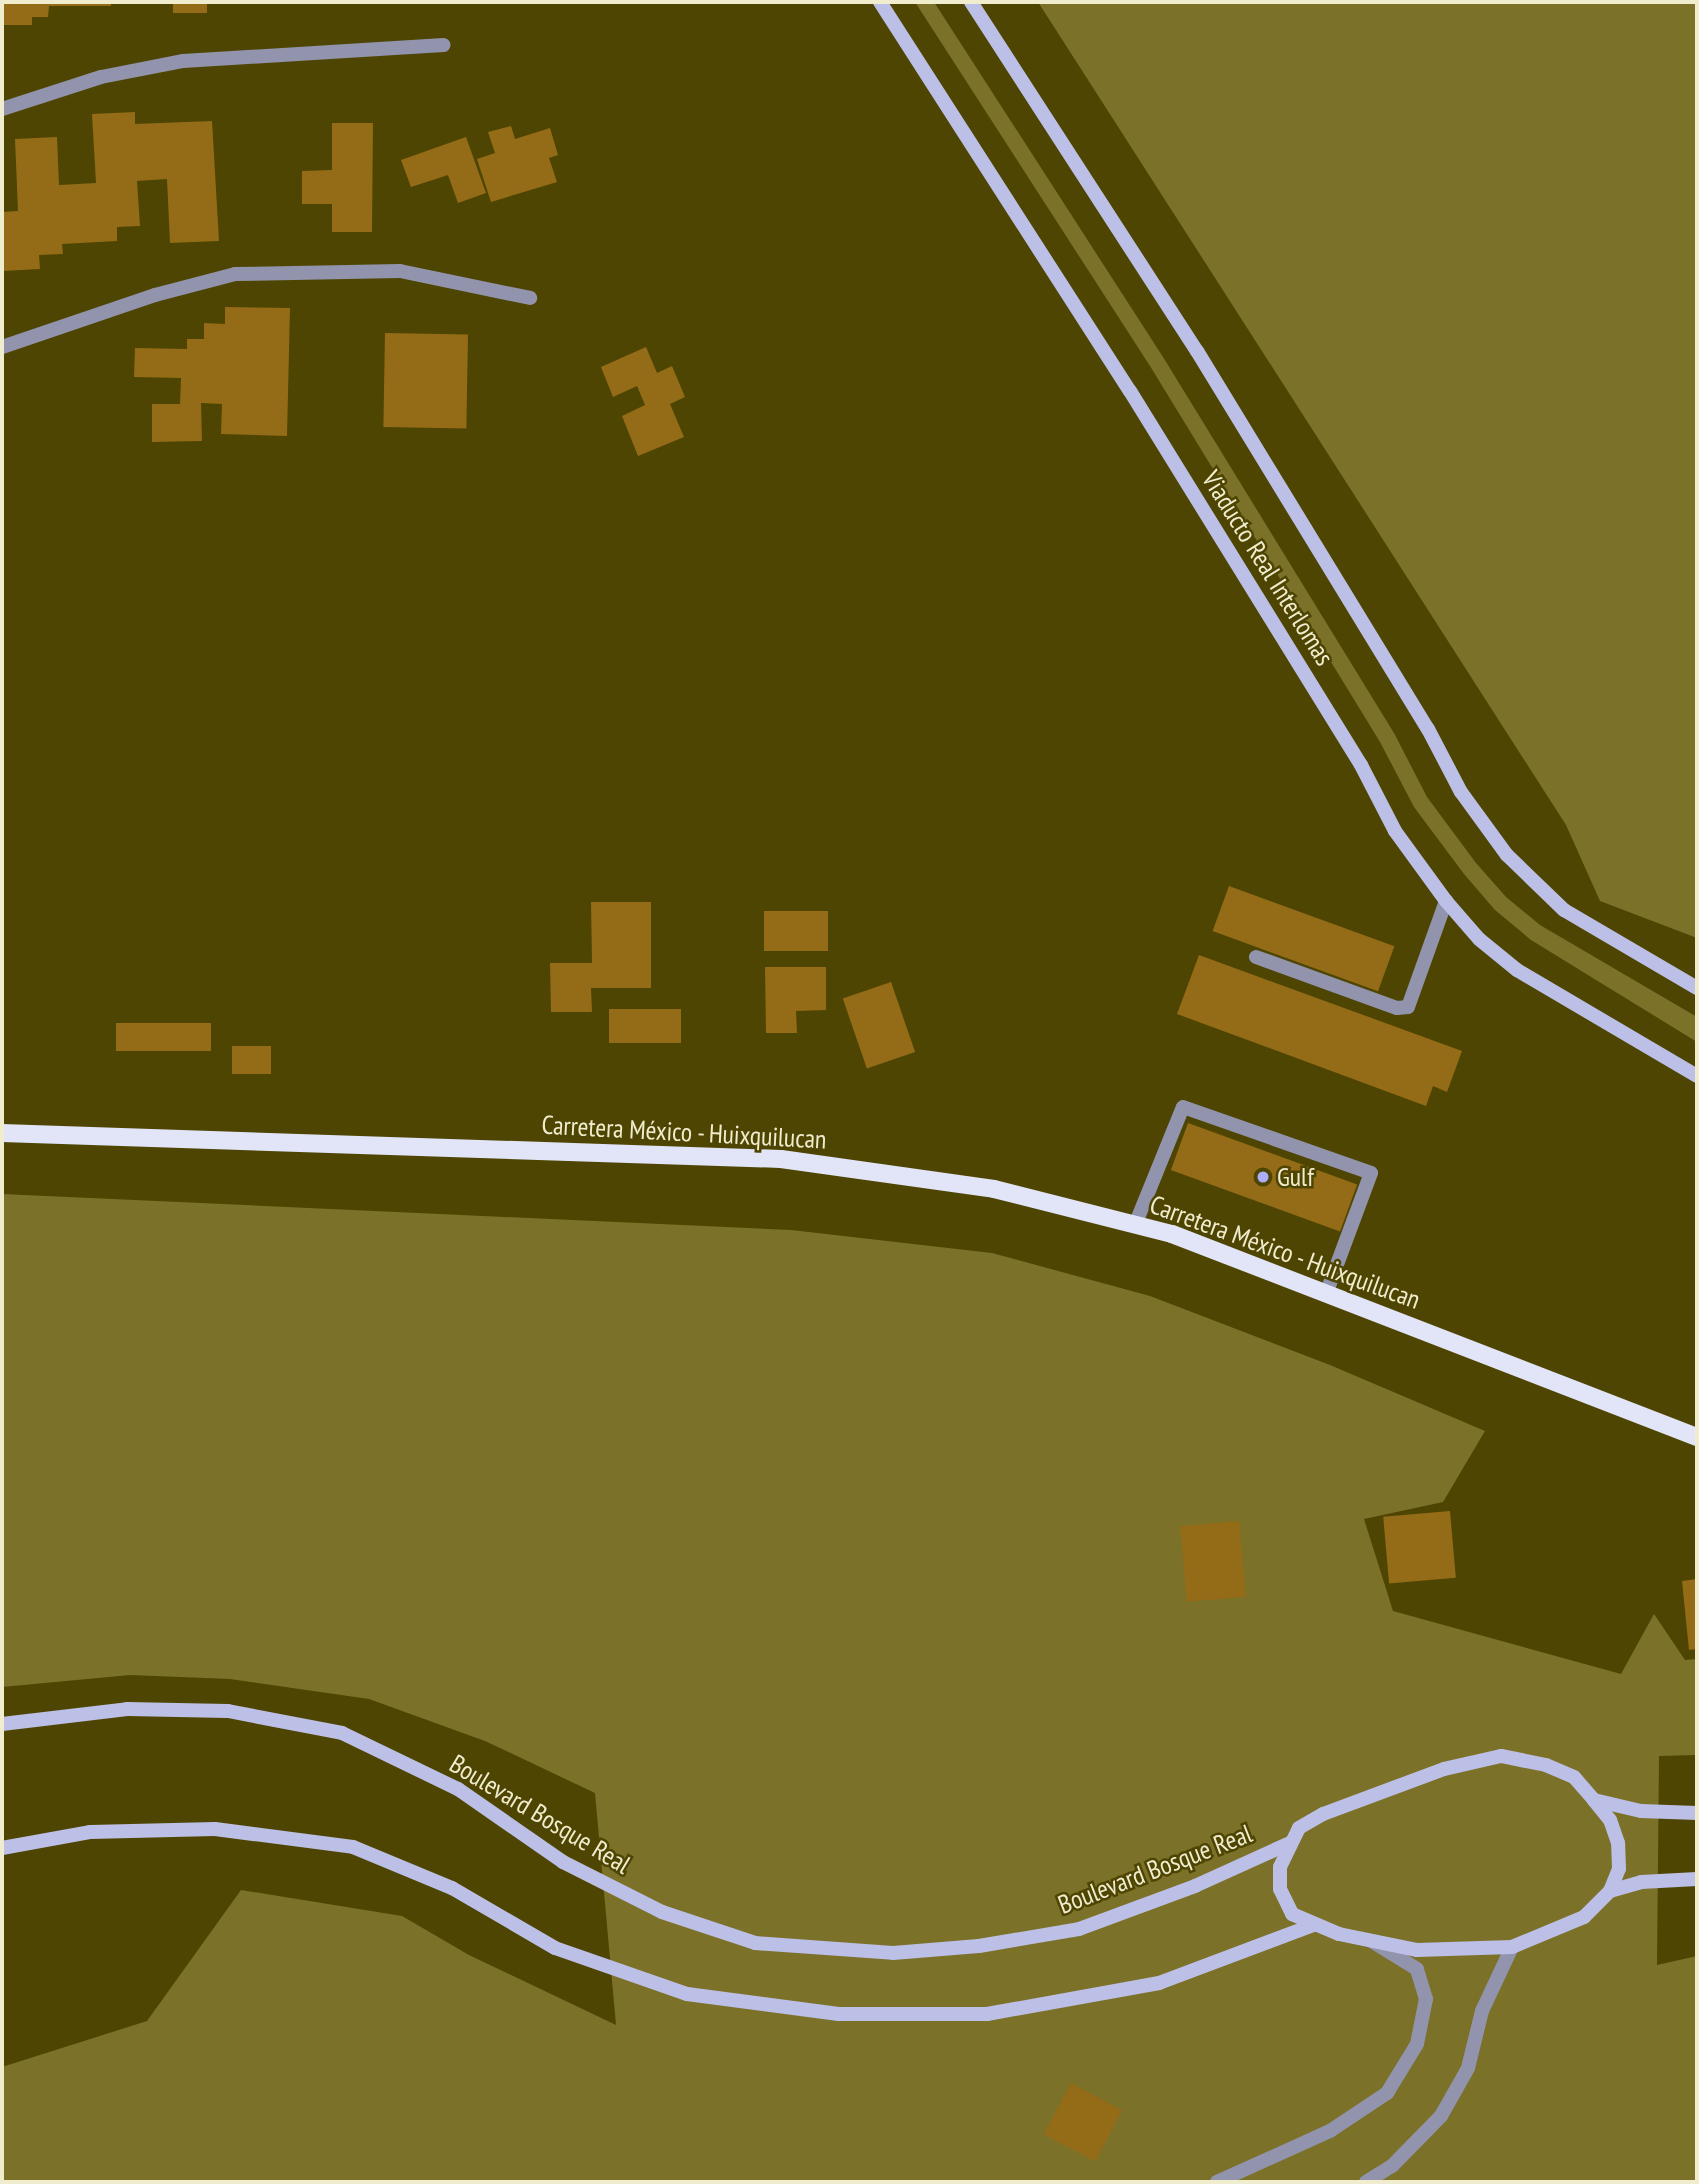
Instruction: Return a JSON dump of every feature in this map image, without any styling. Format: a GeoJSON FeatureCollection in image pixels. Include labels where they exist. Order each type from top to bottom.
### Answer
{"type":"FeatureCollection","features":[{"type":"Feature","properties":{"kind":"main road","name":"Carretera México - Huixquilucan"},"geometry":{"type":"LineString","coordinates":[[2,1133],[781,1159],[993,1189],[1172,1234],[1697,1437]]}},
{"type":"Feature","properties":{"kind":"street","name":"Viaducto Real Interlomas"},"geometry":{"type":"LineString","coordinates":[[880,2],[1138,402],[1361,765],[1395,831],[1446,901],[1479,939],[1517,970],[1697,1076]]}},
{"type":"Feature","properties":{"kind":"street","name":"Viaducto Real Interlomas"},"geometry":{"type":"LineString","coordinates":[[971,2],[1197,351],[1484,823],[1535,886],[1564,910],[1697,988]]}},
{"type":"Feature","properties":{"kind":"street"},"geometry":{"type":"LineString","coordinates":[[2,109],[101,77],[183,61],[444,45]]}},
{"type":"Feature","properties":{"kind":"street"},"geometry":{"type":"LineString","coordinates":[[2,347],[235,274],[400,271],[530,298]]}},
{"type":"Feature","properties":{"kind":"street"},"geometry":{"type":"LineString","coordinates":[[1256,957],[1398,1009],[1408,1007],[1446,901]]}},
{"type":"Feature","properties":{"kind":"street"},"geometry":{"type":"LineString","coordinates":[[1135,1225],[1183,1107],[1371,1173],[1326,1294]]}},
{"type":"Feature","properties":{"kind":"street","name":"Boulevard Bosque Real"},"geometry":{"type":"LineString","coordinates":[[2,1724],[127,1709],[228,1711],[342,1733],[458,1789],[563,1862],[662,1912],[755,1943],[893,1953],[979,1946],[1079,1929],[1195,1886],[1290,1843]]}},
{"type":"Feature","properties":{"kind":"street"},"geometry":{"type":"LineString","coordinates":[[1501,1756],[1546,1765],[1574,1777],[1594,1800],[1610,1820],[1618,1843],[1619,1869],[1610,1891],[1584,1917],[1512,1947],[1417,1950],[1373,1942],[1313,1925],[1292,1914],[1280,1889],[1280,1867],[1299,1828],[1323,1814],[1444,1769],[1501,1756]]}},
{"type":"Feature","properties":{"kind":"street"},"geometry":{"type":"LineString","coordinates":[[1594,1800],[1641,1811],[1697,1813]]}},
{"type":"Feature","properties":{"kind":"street"},"geometry":{"type":"LineString","coordinates":[[2,1848],[90,1832],[215,1829],[352,1847],[452,1888],[555,1948],[687,1994],[839,2014],[987,2014],[1159,1983],[1313,1925]]}},
{"type":"Feature","properties":{"kind":"street"},"geometry":{"type":"LineString","coordinates":[[1610,1891],[1641,1882],[1697,1879]]}},
{"type":"Feature","properties":{"kind":"street"},"geometry":{"type":"LineString","coordinates":[[1217,2182],[1330,2131],[1387,2094],[1417,2044],[1426,1999],[1417,1969],[1373,1942]]}},
{"type":"Feature","properties":{"kind":"street"},"geometry":{"type":"LineString","coordinates":[[1366,2182],[1392,2166],[1441,2116],[1468,2068],[1482,2011],[1512,1947]]}},
{"type":"Feature","properties":{"kind":"shaded area"},"geometry":{"type":"Polygon","coordinates":[[[915,2],[934,2],[1163,357],[1394,733],[1427,797],[1476,863],[1506,897],[1540,925],[1697,1017],[1697,1042],[1531,940],[1495,910],[1464,874],[1414,807],[1380,742],[1150,366],[915,2]]]}},
{"type":"Feature","properties":{"kind":"shaded area"},"geometry":{"type":"Polygon","coordinates":[[[1038,2],[1697,2],[1697,938],[1600,901],[1566,825],[1038,2]]]}},
{"type":"Feature","properties":{"kind":"shaded area"},"geometry":{"type":"Polygon","coordinates":[[[2,1194],[791,1230],[992,1253],[1150,1296],[1330,1365],[1485,1431],[1443,1502],[1364,1519],[1393,1611],[1621,1674],[1654,1614],[1685,1660],[1697,1659],[1697,1755],[1659,1756],[1657,1965],[1697,1956],[1697,2182],[2,2182],[2,2067],[147,2021],[241,1890],[402,1916],[469,1955],[616,2025],[595,1793],[485,1741],[369,1699],[230,1679],[130,1675],[2,1687],[2,1194]]]}},
{"type":"Feature","properties":{"kind":"building"},"geometry":{"type":"Polygon","coordinates":[[[2,2],[111,2],[111,6],[49,6],[48,17],[32,17],[32,25],[2,25],[2,2]]]}},
{"type":"Feature","properties":{"kind":"building"},"geometry":{"type":"Polygon","coordinates":[[[173,2],[207,2],[207,13],[173,13],[173,2]]]}},
{"type":"Feature","properties":{"kind":"building"},"geometry":{"type":"Polygon","coordinates":[[[135,112],[135,124],[212,121],[219,241],[170,243],[167,179],[137,181],[140,226],[117,227],[117,241],[62,244],[63,254],[39,255],[40,269],[2,271],[2,212],[18,211],[15,139],[57,137],[59,185],[96,183],[92,114],[135,112]]]}},
{"type":"Feature","properties":{"kind":"building"},"geometry":{"type":"Polygon","coordinates":[[[332,123],[373,123],[372,232],[332,232],[332,204],[302,204],[302,171],[332,170],[332,123]]]}},
{"type":"Feature","properties":{"kind":"building"},"geometry":{"type":"Polygon","coordinates":[[[511,126],[515,139],[550,128],[558,155],[549,158],[557,182],[491,202],[477,159],[495,153],[488,132],[511,126]]]}},
{"type":"Feature","properties":{"kind":"building"},"geometry":{"type":"Polygon","coordinates":[[[466,137],[486,193],[458,203],[448,175],[411,187],[401,160],[466,137]]]}},
{"type":"Feature","properties":{"kind":"building"},"geometry":{"type":"Polygon","coordinates":[[[225,307],[290,308],[287,436],[221,434],[222,404],[201,403],[202,441],[152,442],[152,404],[180,404],[181,378],[134,377],[135,348],[187,349],[187,339],[204,339],[204,323],[225,324],[225,307]]]}},
{"type":"Feature","properties":{"kind":"building"},"geometry":{"type":"Polygon","coordinates":[[[385,333],[468,334],[466,428],[383,427],[385,333]]]}},
{"type":"Feature","properties":{"kind":"building"},"geometry":{"type":"Polygon","coordinates":[[[646,347],[657,373],[672,366],[685,397],[670,404],[684,437],[638,456],[622,416],[645,405],[637,386],[613,397],[601,367],[646,347]]]}},
{"type":"Feature","properties":{"kind":"building"},"geometry":{"type":"Polygon","coordinates":[[[1229,886],[1394,946],[1378,991],[1213,931],[1229,886]]]}},
{"type":"Feature","properties":{"kind":"building"},"geometry":{"type":"Polygon","coordinates":[[[591,902],[651,902],[651,988],[591,988],[592,1012],[551,1012],[550,963],[592,963],[591,902]]]}},
{"type":"Feature","properties":{"kind":"building"},"geometry":{"type":"Polygon","coordinates":[[[764,911],[828,911],[828,951],[764,951],[764,911]]]}},
{"type":"Feature","properties":{"kind":"building"},"geometry":{"type":"Polygon","coordinates":[[[1199,955],[1462,1051],[1447,1092],[1433,1086],[1426,1106],[1177,1014],[1199,955]]]}},
{"type":"Feature","properties":{"kind":"building"},"geometry":{"type":"Polygon","coordinates":[[[765,967],[826,967],[826,1010],[796,1011],[797,1033],[766,1033],[765,967]]]}},
{"type":"Feature","properties":{"kind":"building"},"geometry":{"type":"Polygon","coordinates":[[[891,982],[915,1052],[867,1069],[843,999],[891,982]]]}},
{"type":"Feature","properties":{"kind":"building"},"geometry":{"type":"Polygon","coordinates":[[[609,1009],[681,1009],[681,1043],[609,1043],[609,1009]]]}},
{"type":"Feature","properties":{"kind":"building"},"geometry":{"type":"Polygon","coordinates":[[[116,1023],[211,1023],[211,1051],[116,1051],[116,1023]]]}},
{"type":"Feature","properties":{"kind":"building"},"geometry":{"type":"Polygon","coordinates":[[[232,1046],[271,1046],[271,1074],[232,1074],[232,1046]]]}},
{"type":"Feature","properties":{"kind":"building","name":"Gulf"},"geometry":{"type":"Polygon","coordinates":[[[1188,1123],[1357,1185],[1340,1232],[1171,1170],[1188,1123]]]}},
{"type":"Feature","properties":{"kind":"building"},"geometry":{"type":"Polygon","coordinates":[[[1450,1511],[1456,1578],[1389,1584],[1383,1517],[1450,1511]]]}},
{"type":"Feature","properties":{"kind":"building"},"geometry":{"type":"Polygon","coordinates":[[[1239,1521],[1246,1597],[1187,1602],[1180,1526],[1239,1521]]]}},
{"type":"Feature","properties":{"kind":"building"},"geometry":{"type":"Polygon","coordinates":[[[1697,1579],[1697,1649],[1689,1650],[1682,1581],[1697,1579]]]}},
{"type":"Feature","properties":{"kind":"building"},"geometry":{"type":"Polygon","coordinates":[[[1071,2083],[1122,2110],[1095,2161],[1044,2134],[1071,2083]]]}},
{"type":"Feature","properties":{"kind":"place","name":"Gulf"},"geometry":{"type":"Point","coordinates":[1263,1177]}}]}
